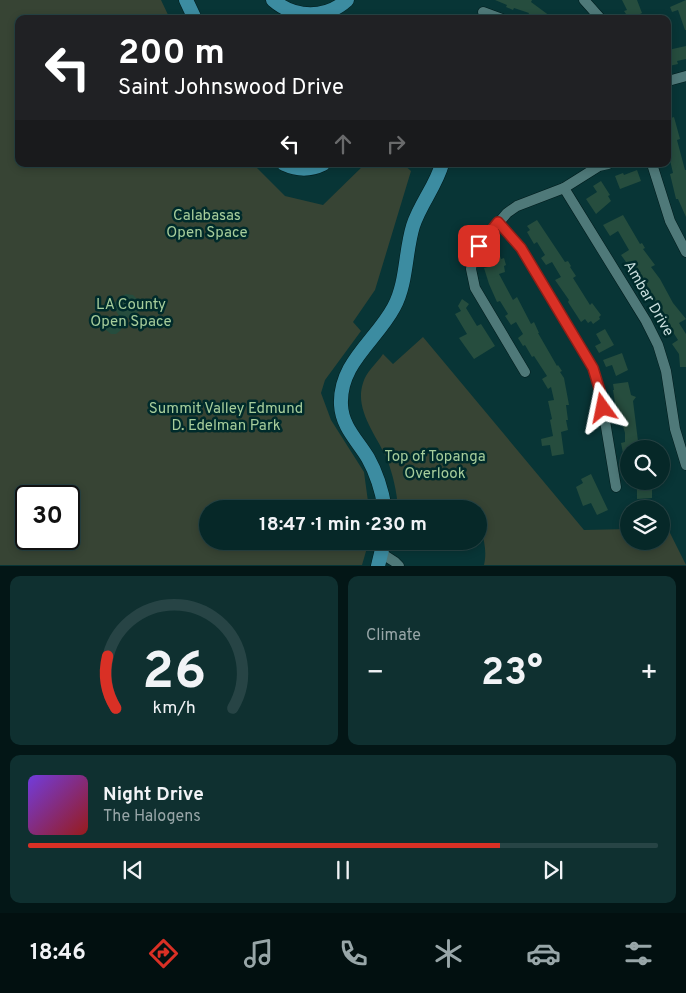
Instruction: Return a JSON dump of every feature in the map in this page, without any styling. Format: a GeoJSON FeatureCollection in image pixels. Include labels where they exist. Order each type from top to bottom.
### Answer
{"type":"FeatureCollection","features":[{"type":"Feature","properties":{"kind":"main road"},"geometry":{"type":"LineString","coordinates":[[186,0],[193,15]]}},
{"type":"Feature","properties":{"kind":"main road"},"geometry":{"type":"LineString","coordinates":[[273,0],[298,14],[320,14],[337,9],[348,0]]}},
{"type":"Feature","properties":{"kind":"main road"},"geometry":{"type":"LineString","coordinates":[[292,167],[305,169],[312,167]]}},
{"type":"Feature","properties":{"kind":"main road"},"geometry":{"type":"LineString","coordinates":[[383,500],[375,471],[343,420],[340,407],[342,385],[352,363],[386,321],[395,306],[402,285],[408,246],[414,223],[438,179],[441,167]]}},
{"type":"Feature","properties":{"kind":"street"},"geometry":{"type":"LineString","coordinates":[[584,0],[597,15]]}},
{"type":"Feature","properties":{"kind":"street"},"geometry":{"type":"LineString","coordinates":[[483,12],[491,15]]}},
{"type":"Feature","properties":{"kind":"street"},"geometry":{"type":"LineString","coordinates":[[671,80],[686,76]]}},
{"type":"Feature","properties":{"kind":"street"},"geometry":{"type":"LineString","coordinates":[[525,372],[475,288],[471,269],[473,258],[479,246],[498,222],[516,206],[564,188],[599,167]]}},
{"type":"Feature","properties":{"kind":"street"},"geometry":{"type":"LineString","coordinates":[[653,167],[670,221],[686,252]]}},
{"type":"Feature","properties":{"kind":"street","name":"Ambar Drive"},"geometry":{"type":"LineString","coordinates":[[564,188],[646,321],[658,345],[666,371],[676,428],[686,465]]}},
{"type":"Feature","properties":{"kind":"street"},"geometry":{"type":"LineString","coordinates":[[498,222],[521,248],[593,368],[600,391],[616,487]]}},
{"type":"Feature","properties":{"kind":"street"},"geometry":{"type":"LineString","coordinates":[[381,553],[398,566]]}},
{"type":"Feature","properties":{"kind":"green space"},"geometry":{"type":"Polygon","coordinates":[[[0,0],[161,0],[168,15],[15,15],[15,167],[256,167],[285,196],[323,205],[362,167],[406,167],[411,171],[375,290],[353,322],[361,331],[325,380],[321,393],[331,420],[364,472],[368,500],[199,500],[199,550],[366,550],[362,565],[0,565],[0,0]]]}},
{"type":"Feature","properties":{"kind":"green space","name":"Top of Topanga Overlook"},"geometry":{"type":"Polygon","coordinates":[[[423,337],[584,530],[620,529],[620,550],[670,550],[670,533],[686,565],[484,565],[485,550],[487,550],[487,500],[397,500],[387,459],[364,413],[361,393],[367,375],[383,354],[393,364],[423,337]]]}},
{"type":"Feature","properties":{"kind":"building"},"geometry":{"type":"Polygon","coordinates":[[[495,0],[532,0],[531,2],[549,15],[528,15],[529,13],[506,7],[507,5],[495,0]]]}},
{"type":"Feature","properties":{"kind":"building"},"geometry":{"type":"Polygon","coordinates":[[[622,0],[637,0],[642,13],[638,15],[624,15],[626,14],[624,11],[627,10],[622,0]]]}},
{"type":"Feature","properties":{"kind":"building"},"geometry":{"type":"Polygon","coordinates":[[[686,0],[685,30],[678,10],[672,12],[670,7],[686,0]]]}},
{"type":"Feature","properties":{"kind":"building"},"geometry":{"type":"Polygon","coordinates":[[[686,46],[686,59],[677,61],[678,64],[671,66],[671,49],[686,46]]]}},
{"type":"Feature","properties":{"kind":"building"},"geometry":{"type":"Polygon","coordinates":[[[674,117],[680,139],[677,140],[686,170],[686,217],[678,199],[676,199],[670,174],[673,173],[671,164],[671,118],[674,117]]]}},
{"type":"Feature","properties":{"kind":"building"},"geometry":{"type":"Polygon","coordinates":[[[637,170],[641,181],[620,189],[615,176],[637,170]]]}},
{"type":"Feature","properties":{"kind":"building"},"geometry":{"type":"Polygon","coordinates":[[[601,181],[610,195],[608,196],[611,201],[596,214],[586,199],[597,192],[593,186],[601,181]]]}},
{"type":"Feature","properties":{"kind":"building"},"geometry":{"type":"Polygon","coordinates":[[[623,215],[655,265],[651,267],[673,303],[686,319],[679,323],[686,334],[686,367],[680,367],[679,354],[672,344],[678,340],[671,329],[669,331],[661,321],[667,317],[657,303],[654,304],[649,296],[652,294],[648,287],[638,274],[636,276],[621,255],[629,250],[618,231],[610,236],[603,225],[623,215]]]}},
{"type":"Feature","properties":{"kind":"building"},"geometry":{"type":"Polygon","coordinates":[[[537,220],[565,262],[568,261],[576,276],[573,278],[590,305],[592,303],[601,315],[600,319],[593,324],[591,321],[588,323],[585,319],[581,322],[555,280],[561,277],[552,262],[546,265],[541,258],[545,255],[537,242],[534,244],[527,232],[530,230],[527,226],[537,220]]]}},
{"type":"Feature","properties":{"kind":"building"},"geometry":{"type":"Polygon","coordinates":[[[499,253],[501,259],[504,258],[506,265],[504,266],[505,272],[499,274],[513,300],[517,297],[531,324],[534,322],[538,333],[557,366],[562,371],[560,372],[564,378],[569,405],[566,405],[568,430],[561,432],[564,454],[552,456],[550,445],[542,446],[541,439],[553,436],[548,401],[554,400],[551,387],[548,389],[542,379],[547,376],[534,356],[532,357],[525,345],[523,346],[518,338],[523,334],[516,322],[511,325],[505,316],[508,314],[500,301],[497,302],[489,284],[484,268],[488,267],[487,263],[491,261],[490,256],[499,253]]]}},
{"type":"Feature","properties":{"kind":"building"},"geometry":{"type":"Polygon","coordinates":[[[126,294],[133,295],[138,300],[139,311],[131,318],[120,318],[121,330],[116,334],[111,334],[106,330],[106,323],[111,319],[120,317],[116,311],[115,302],[126,294]]]}},
{"type":"Feature","properties":{"kind":"building"},"geometry":{"type":"Polygon","coordinates":[[[462,299],[469,304],[466,308],[477,326],[481,324],[495,346],[474,359],[459,338],[467,334],[455,314],[461,311],[458,306],[462,299]]]}},
{"type":"Feature","properties":{"kind":"building"},"geometry":{"type":"Polygon","coordinates":[[[605,329],[614,345],[599,353],[595,346],[601,343],[596,334],[605,329]]]}},
{"type":"Feature","properties":{"kind":"building"},"geometry":{"type":"Polygon","coordinates":[[[622,353],[628,370],[616,376],[612,365],[606,367],[603,360],[622,353]]]}},
{"type":"Feature","properties":{"kind":"building"},"geometry":{"type":"Polygon","coordinates":[[[628,382],[631,395],[636,397],[633,401],[638,440],[625,440],[620,416],[617,416],[613,384],[628,382]]]}},
{"type":"Feature","properties":{"kind":"building"},"geometry":{"type":"Polygon","coordinates":[[[591,474],[608,510],[597,515],[591,503],[583,506],[576,487],[583,483],[581,479],[591,474]]]}},
{"type":"Feature","properties":{"kind":"building"},"geometry":{"type":"Polygon","coordinates":[[[637,490],[652,490],[652,498],[637,499],[637,490]]]}},
{"type":"Feature","properties":{"kind":"route"},"geometry":{"type":"LineString","coordinates":[[479,246],[498,222],[521,248],[593,368],[603,408]]}},
{"type":"Feature","properties":{"kind":"park label","name":"Calabasas Open Space"},"geometry":{"type":"Point","coordinates":[207,224]}},
{"type":"Feature","properties":{"kind":"park label","name":"LA County Open Space"},"geometry":{"type":"Point","coordinates":[131,314]}},
{"type":"Feature","properties":{"kind":"park label","name":"Summit Valley Edmund D. Edelman Park"},"geometry":{"type":"Point","coordinates":[226,418]}}]}
